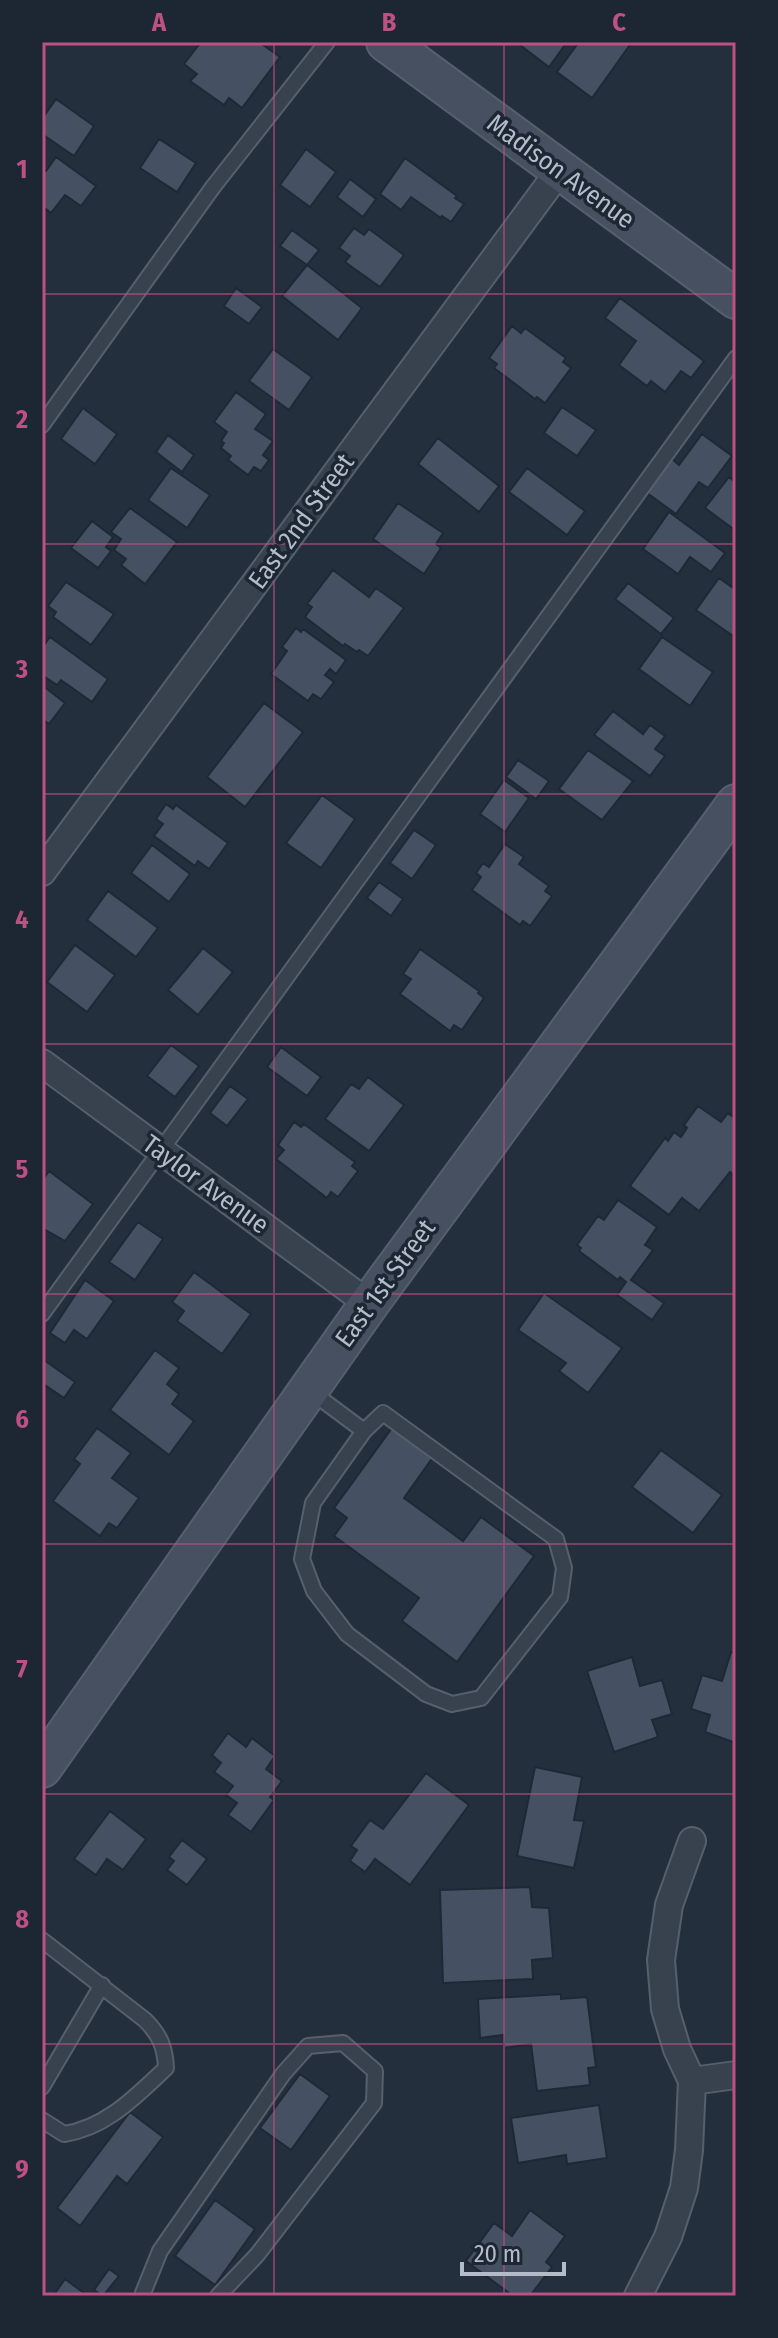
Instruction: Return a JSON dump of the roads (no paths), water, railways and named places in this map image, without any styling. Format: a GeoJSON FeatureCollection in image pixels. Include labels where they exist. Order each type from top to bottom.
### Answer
{"type":"FeatureCollection","features":[{"type":"Feature","properties":{"kind":"main road","name":"Madison Avenue"},"geometry":{"type":"LineString","coordinates":[[386,42],[736,299]]}},
{"type":"Feature","properties":{"kind":"main road","name":"East 1st Street"},"geometry":{"type":"LineString","coordinates":[[42,1768],[369,1304],[736,804]]}},
{"type":"Feature","properties":{"kind":"street","name":"East 2nd Street"},"geometry":{"type":"LineString","coordinates":[[42,872],[560,170]]}},
{"type":"Feature","properties":{"kind":"street","name":"Taylor Avenue"},"geometry":{"type":"LineString","coordinates":[[42,1063],[369,1304]]}},
{"type":"Feature","properties":{"kind":"street"},"geometry":{"type":"LineString","coordinates":[[638,2296],[668,2237],[684,2188],[689,2150],[692,2081],[677,2049],[665,2009],[661,1960],[669,1905],[692,1841]]}},
{"type":"Feature","properties":{"kind":"street"},"geometry":{"type":"LineString","coordinates":[[692,2081],[736,2075]]}},
{"type":"Feature","properties":{"kind":"lane"},"geometry":{"type":"LineString","coordinates":[[42,425],[213,187],[327,42]]}},
{"type":"Feature","properties":{"kind":"lane"},"geometry":{"type":"LineString","coordinates":[[42,1314],[736,358]]}},
{"type":"Feature","properties":{"kind":"lane"},"geometry":{"type":"LineString","coordinates":[[309,1390],[364,1431]]}},
{"type":"Feature","properties":{"kind":"lane"},"geometry":{"type":"LineString","coordinates":[[383,1413],[556,1539],[564,1568],[560,1597],[481,1698],[452,1704],[426,1694],[347,1634],[314,1591],[302,1559],[313,1503],[364,1431],[383,1413]]}},
{"type":"Feature","properties":{"kind":"lane"},"geometry":{"type":"LineString","coordinates":[[42,1940],[136,2011],[158,2034],[165,2050],[166,2068],[124,2107],[85,2131],[64,2134],[42,2120]]}},
{"type":"Feature","properties":{"kind":"lane"},"geometry":{"type":"LineString","coordinates":[[42,2087],[102,1985]]}},
{"type":"Feature","properties":{"kind":"lane"},"geometry":{"type":"LineString","coordinates":[[143,2295],[160,2251],[283,2074],[308,2046],[343,2043],[375,2071],[374,2103],[257,2255],[218,2296]]}}]}
